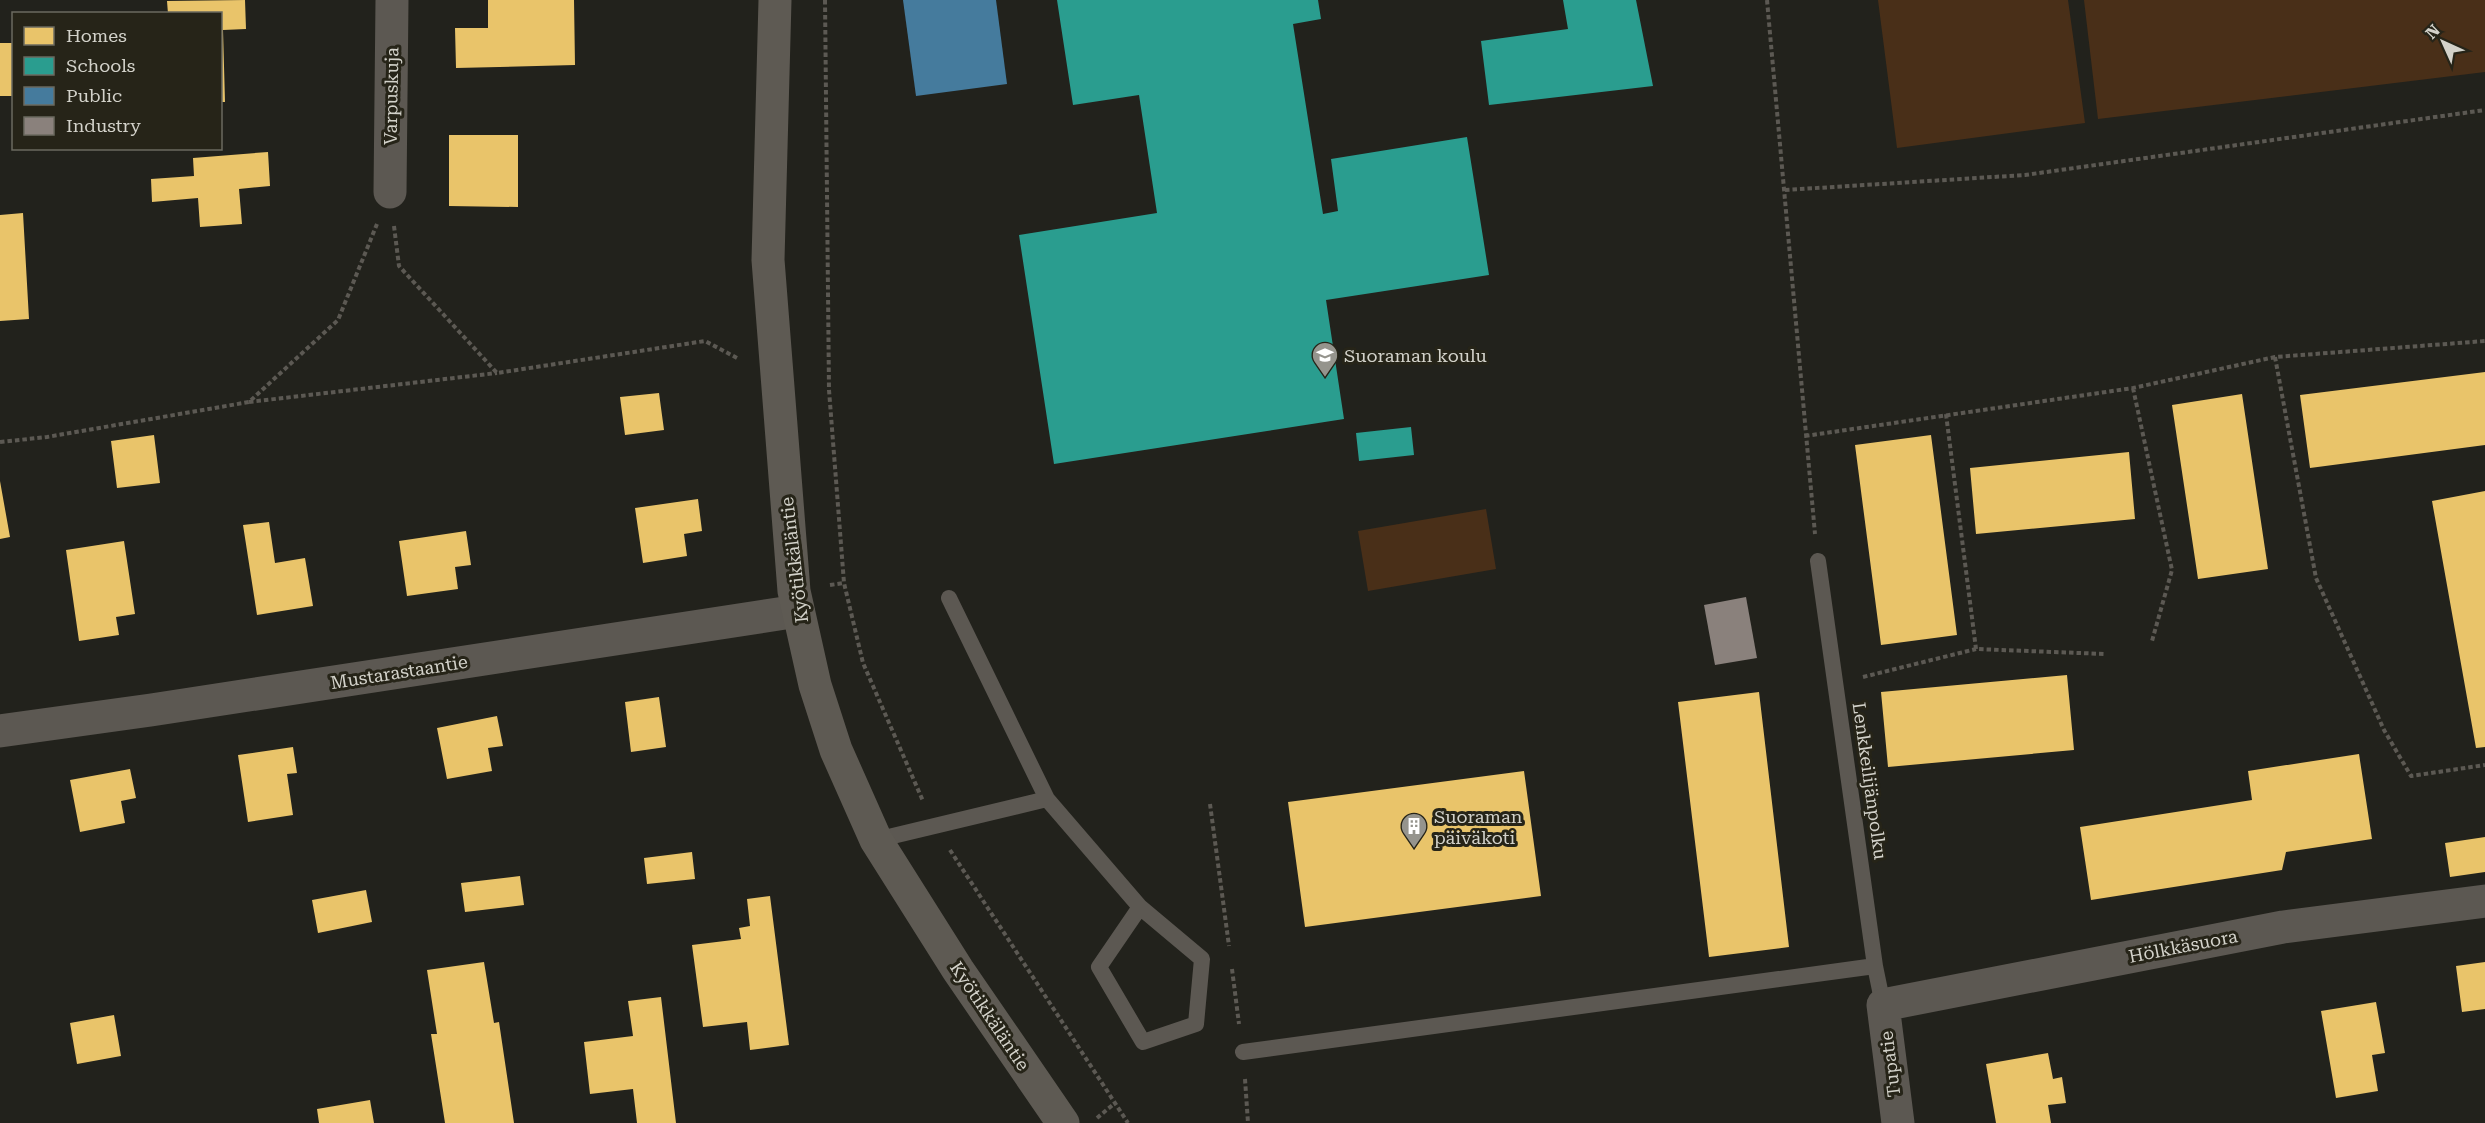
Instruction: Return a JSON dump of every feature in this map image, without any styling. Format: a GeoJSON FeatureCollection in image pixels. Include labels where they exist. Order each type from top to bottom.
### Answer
{"type":"FeatureCollection","features":[{"type":"Feature","properties":{"kind":"main road","name":"Kyötikkäläntie"},"geometry":{"type":"LineString","coordinates":[[775,0],[768,260],[798,611],[815,685],[836,750],[876,840],[1052,1119]]}},
{"type":"Feature","properties":{"kind":"street","name":"Varpuskuja"},"geometry":{"type":"LineString","coordinates":[[390,192],[392,0]]}},
{"type":"Feature","properties":{"kind":"street","name":"Mustarastaantie"},"geometry":{"type":"LineString","coordinates":[[0,731],[152,710],[798,611]]}},
{"type":"Feature","properties":{"kind":"street","name":"Hölkkäsuora"},"geometry":{"type":"LineString","coordinates":[[1883,1005],[2283,927],[2485,901]]}},
{"type":"Feature","properties":{"kind":"street","name":"Tupatie"},"geometry":{"type":"LineString","coordinates":[[1883,1005],[1898,1123]]}},
{"type":"Feature","properties":{"kind":"lane","name":"Lenkkeilijänpolku"},"geometry":{"type":"LineString","coordinates":[[1818,561],[1875,966],[1883,1005]]}},
{"type":"Feature","properties":{"kind":"lane"},"geometry":{"type":"LineString","coordinates":[[949,598],[1047,799],[1140,906],[1202,959],[1196,1024],[1143,1042],[1099,967],[1140,906]]}},
{"type":"Feature","properties":{"kind":"lane"},"geometry":{"type":"LineString","coordinates":[[876,840],[1047,799]]}},
{"type":"Feature","properties":{"kind":"lane"},"geometry":{"type":"LineString","coordinates":[[1243,1053],[1875,966]]}},
{"type":"Feature","properties":{"kind":"path"},"geometry":{"type":"LineString","coordinates":[[825,0],[829,390],[844,583],[863,663],[934,826],[1128,1123]]}},
{"type":"Feature","properties":{"kind":"path"},"geometry":{"type":"LineString","coordinates":[[1767,0],[1818,561]]}},
{"type":"Feature","properties":{"kind":"path"},"geometry":{"type":"LineString","coordinates":[[1785,190],[2025,175],[2485,110]]}},
{"type":"Feature","properties":{"kind":"path"},"geometry":{"type":"LineString","coordinates":[[390,192],[399,266],[497,373]]}},
{"type":"Feature","properties":{"kind":"path"},"geometry":{"type":"LineString","coordinates":[[249,402],[338,320],[390,192]]}},
{"type":"Feature","properties":{"kind":"path"},"geometry":{"type":"LineString","coordinates":[[0,442],[47,437],[249,402],[497,373],[705,341],[778,379]]}},
{"type":"Feature","properties":{"kind":"path"},"geometry":{"type":"LineString","coordinates":[[1805,436],[2133,388],[2275,357],[2485,341]]}},
{"type":"Feature","properties":{"kind":"path"},"geometry":{"type":"LineString","coordinates":[[2275,357],[2316,578],[2384,730],[2411,776],[2485,765]]}},
{"type":"Feature","properties":{"kind":"path"},"geometry":{"type":"LineString","coordinates":[[2133,388],[2172,570],[2152,641]]}},
{"type":"Feature","properties":{"kind":"path"},"geometry":{"type":"LineString","coordinates":[[1946,414],[1976,649]]}},
{"type":"Feature","properties":{"kind":"path"},"geometry":{"type":"LineString","coordinates":[[1837,684],[1976,649],[2105,654]]}},
{"type":"Feature","properties":{"kind":"path"},"geometry":{"type":"LineString","coordinates":[[1092,1123],[1115,1103]]}},
{"type":"Feature","properties":{"kind":"shaded area"},"geometry":{"type":"Polygon","coordinates":[[[1878,0],[2068,0],[2085,123],[1897,148],[1878,0]]]}},
{"type":"Feature","properties":{"kind":"shaded area"},"geometry":{"type":"Polygon","coordinates":[[[2084,0],[2485,0],[2485,72],[2098,119],[2084,0]]]}},
{"type":"Feature","properties":{"kind":"shaded area"},"geometry":{"type":"Polygon","coordinates":[[[1486,509],[1496,569],[1368,591],[1358,531],[1486,509]]]}},
{"type":"Feature","properties":{"kind":"building: Homes"},"geometry":{"type":"Polygon","coordinates":[[[245,0],[246,29],[223,30],[225,102],[222,102],[222,12],[168,12],[167,1],[245,0]]]}},
{"type":"Feature","properties":{"kind":"building: Homes"},"geometry":{"type":"Polygon","coordinates":[[[488,0],[574,0],[575,65],[456,68],[455,28],[488,28],[488,0]]]}},
{"type":"Feature","properties":{"kind":"building: Homes"},"geometry":{"type":"Polygon","coordinates":[[[0,43],[12,43],[12,96],[0,96],[0,43]]]}},
{"type":"Feature","properties":{"kind":"building: Homes"},"geometry":{"type":"Polygon","coordinates":[[[449,135],[518,135],[518,207],[449,206],[449,135]]]}},
{"type":"Feature","properties":{"kind":"building: Homes"},"geometry":{"type":"Polygon","coordinates":[[[268,152],[270,186],[239,189],[242,224],[200,227],[198,198],[152,202],[151,179],[194,176],[193,158],[268,152]]]}},
{"type":"Feature","properties":{"kind":"building: Homes"},"geometry":{"type":"Polygon","coordinates":[[[23,213],[29,319],[0,321],[0,215],[23,213]]]}},
{"type":"Feature","properties":{"kind":"building: Homes"},"geometry":{"type":"Polygon","coordinates":[[[2485,372],[2485,445],[2310,468],[2300,395],[2485,372]]]}},
{"type":"Feature","properties":{"kind":"building: Homes"},"geometry":{"type":"Polygon","coordinates":[[[659,393],[664,430],[625,435],[620,397],[659,393]]]}},
{"type":"Feature","properties":{"kind":"building: Homes"},"geometry":{"type":"Polygon","coordinates":[[[2242,394],[2268,569],[2198,579],[2172,405],[2242,394]]]}},
{"type":"Feature","properties":{"kind":"building: Homes"},"geometry":{"type":"Polygon","coordinates":[[[154,435],[160,483],[117,488],[111,441],[154,435]]]}},
{"type":"Feature","properties":{"kind":"building: Homes"},"geometry":{"type":"Polygon","coordinates":[[[1931,435],[1957,635],[1881,645],[1855,445],[1931,435]]]}},
{"type":"Feature","properties":{"kind":"building: Homes"},"geometry":{"type":"Polygon","coordinates":[[[2129,452],[2135,519],[1976,534],[1970,468],[2129,452]]]}},
{"type":"Feature","properties":{"kind":"building: Homes"},"geometry":{"type":"Polygon","coordinates":[[[0,481],[10,537],[0,539],[0,481]]]}},
{"type":"Feature","properties":{"kind":"building: Homes"},"geometry":{"type":"Polygon","coordinates":[[[2485,491],[2485,747],[2476,748],[2432,501],[2485,491]]]}},
{"type":"Feature","properties":{"kind":"building: Homes"},"geometry":{"type":"Polygon","coordinates":[[[698,499],[702,531],[684,534],[687,556],[643,563],[635,508],[698,499]]]}},
{"type":"Feature","properties":{"kind":"building: Homes"},"geometry":{"type":"Polygon","coordinates":[[[269,522],[275,563],[305,558],[313,606],[257,615],[243,525],[269,522]]]}},
{"type":"Feature","properties":{"kind":"building: Homes"},"geometry":{"type":"Polygon","coordinates":[[[466,531],[471,565],[455,567],[458,589],[407,596],[399,541],[466,531]]]}},
{"type":"Feature","properties":{"kind":"building: Homes"},"geometry":{"type":"Polygon","coordinates":[[[124,541],[135,614],[116,617],[119,635],[79,641],[66,550],[124,541]]]}},
{"type":"Feature","properties":{"kind":"building: Homes"},"geometry":{"type":"Polygon","coordinates":[[[2067,675],[2074,750],[1888,767],[1881,692],[2067,675]]]}},
{"type":"Feature","properties":{"kind":"building: Homes"},"geometry":{"type":"Polygon","coordinates":[[[1759,692],[1789,947],[1709,957],[1678,702],[1759,692]]]}},
{"type":"Feature","properties":{"kind":"building: Homes"},"geometry":{"type":"Polygon","coordinates":[[[659,697],[666,747],[631,752],[625,702],[659,697]]]}},
{"type":"Feature","properties":{"kind":"building: Homes"},"geometry":{"type":"Polygon","coordinates":[[[497,716],[503,746],[488,748],[492,771],[447,779],[437,728],[497,716]]]}},
{"type":"Feature","properties":{"kind":"building: Homes"},"geometry":{"type":"Polygon","coordinates":[[[293,747],[297,773],[287,774],[293,815],[248,822],[238,755],[293,747]]]}},
{"type":"Feature","properties":{"kind":"building: Homes"},"geometry":{"type":"Polygon","coordinates":[[[2359,754],[2372,839],[2286,852],[2282,870],[2091,900],[2080,827],[2252,800],[2248,771],[2359,754]]]}},
{"type":"Feature","properties":{"kind":"building: Homes"},"geometry":{"type":"Polygon","coordinates":[[[130,769],[136,798],[121,801],[125,823],[80,832],[70,780],[130,769]]]}},
{"type":"Feature","properties":{"kind":"building: Homes","name":"Suoraman päiväkoti"},"geometry":{"type":"Polygon","coordinates":[[[1524,771],[1541,896],[1305,927],[1288,802],[1524,771]]]}},
{"type":"Feature","properties":{"kind":"building: Homes"},"geometry":{"type":"Polygon","coordinates":[[[2485,837],[2485,872],[2450,877],[2445,843],[2485,837]]]}},
{"type":"Feature","properties":{"kind":"building: Homes"},"geometry":{"type":"Polygon","coordinates":[[[692,852],[695,879],[647,884],[644,858],[692,852]]]}},
{"type":"Feature","properties":{"kind":"building: Homes"},"geometry":{"type":"Polygon","coordinates":[[[520,876],[524,905],[465,912],[461,883],[520,876]]]}},
{"type":"Feature","properties":{"kind":"building: Homes"},"geometry":{"type":"Polygon","coordinates":[[[366,890],[372,922],[318,933],[312,900],[366,890]]]}},
{"type":"Feature","properties":{"kind":"building: Homes"},"geometry":{"type":"Polygon","coordinates":[[[770,896],[789,1045],[750,1050],[747,1022],[703,1027],[692,945],[741,939],[739,928],[750,926],[747,899],[770,896]]]}},
{"type":"Feature","properties":{"kind":"building: Homes"},"geometry":{"type":"Polygon","coordinates":[[[484,962],[494,1023],[499,1022],[514,1123],[445,1123],[431,1034],[437,1034],[427,970],[484,962]]]}},
{"type":"Feature","properties":{"kind":"building: Homes"},"geometry":{"type":"Polygon","coordinates":[[[2485,962],[2485,1009],[2462,1012],[2456,966],[2485,962]]]}},
{"type":"Feature","properties":{"kind":"building: Homes"},"geometry":{"type":"Polygon","coordinates":[[[661,997],[676,1123],[637,1123],[633,1089],[590,1094],[584,1042],[633,1036],[628,1001],[661,997]]]}},
{"type":"Feature","properties":{"kind":"building: Homes"},"geometry":{"type":"Polygon","coordinates":[[[2376,1002],[2385,1053],[2372,1055],[2378,1091],[2336,1098],[2321,1011],[2376,1002]]]}},
{"type":"Feature","properties":{"kind":"building: Homes"},"geometry":{"type":"Polygon","coordinates":[[[114,1015],[121,1056],[77,1064],[70,1023],[114,1015]]]}},
{"type":"Feature","properties":{"kind":"building: Homes"},"geometry":{"type":"Polygon","coordinates":[[[2048,1053],[2053,1079],[2062,1077],[2066,1103],[2048,1105],[2051,1123],[1996,1123],[1986,1064],[2048,1053]]]}},
{"type":"Feature","properties":{"kind":"building: Homes"},"geometry":{"type":"Polygon","coordinates":[[[370,1100],[374,1123],[319,1123],[317,1109],[370,1100]]]}},
{"type":"Feature","properties":{"kind":"building: Schools"},"geometry":{"type":"Polygon","coordinates":[[[1057,0],[1318,0],[1321,19],[1293,24],[1323,214],[1338,211],[1331,159],[1467,137],[1489,275],[1326,300],[1344,419],[1054,464],[1019,235],[1157,213],[1139,95],[1073,105],[1057,0]]]}},
{"type":"Feature","properties":{"kind":"building: Schools"},"geometry":{"type":"Polygon","coordinates":[[[1563,0],[1636,0],[1653,86],[1489,105],[1481,41],[1568,29],[1563,0]]]}},
{"type":"Feature","properties":{"kind":"building: Schools"},"geometry":{"type":"Polygon","coordinates":[[[1411,427],[1414,455],[1359,461],[1356,433],[1411,427]]]}},
{"type":"Feature","properties":{"kind":"building: Public"},"geometry":{"type":"Polygon","coordinates":[[[903,0],[996,0],[1007,84],[916,96],[903,0]]]}},
{"type":"Feature","properties":{"kind":"building: Industry"},"geometry":{"type":"Polygon","coordinates":[[[1746,597],[1757,658],[1715,665],[1704,605],[1746,597]]]}},
{"type":"Feature","properties":{"kind":"place","name":"Suoraman koulu"},"geometry":{"type":"Point","coordinates":[1325,378]}},
{"type":"Feature","properties":{"kind":"place","name":"Suoraman päiväkoti"},"geometry":{"type":"Point","coordinates":[1414,849]}}]}
